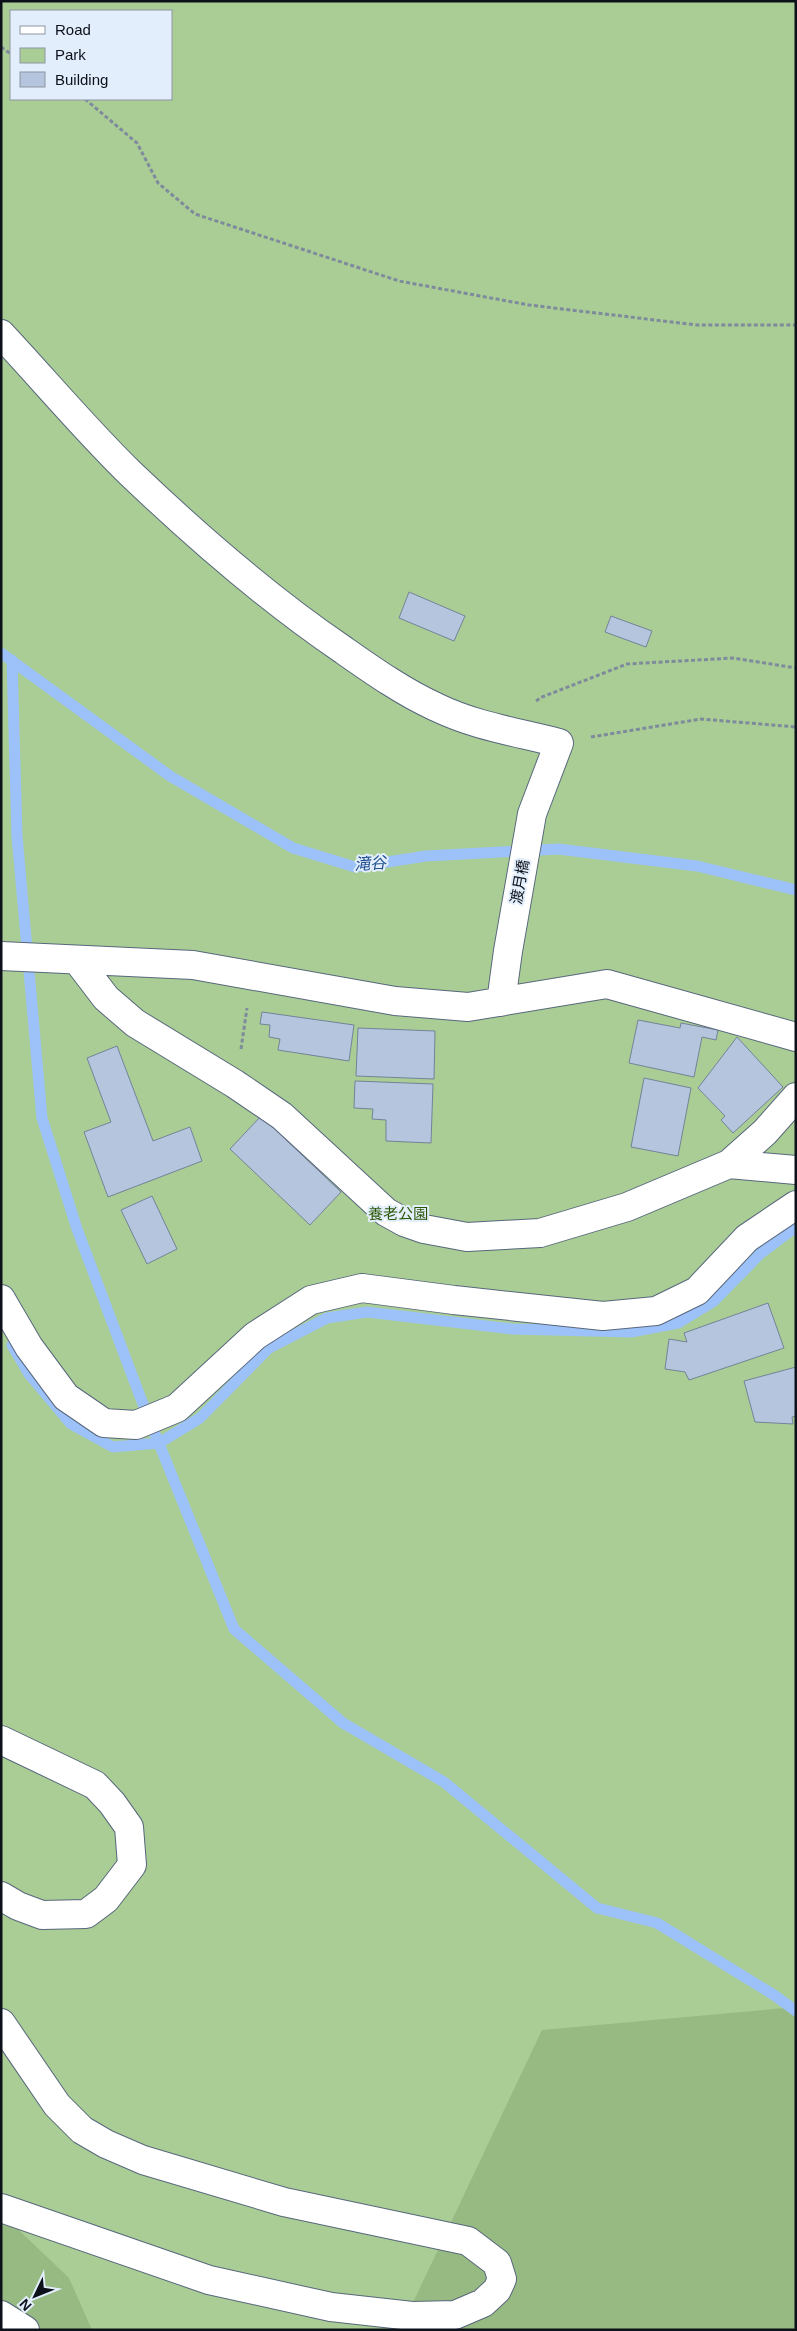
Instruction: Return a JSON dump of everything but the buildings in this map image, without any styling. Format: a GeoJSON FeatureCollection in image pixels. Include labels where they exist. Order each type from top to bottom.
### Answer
{"type":"FeatureCollection","features":[{"type":"Feature","properties":{"kind":"street"},"geometry":{"type":"LineString","coordinates":[[1,334],[130,472],[256,585],[301,621],[376,672],[435,707],[480,726],[502,728],[559,743]]}},
{"type":"Feature","properties":{"kind":"street","name":"渡月橋"},"geometry":{"type":"LineString","coordinates":[[501,1002],[532,814],[559,743]]}},
{"type":"Feature","properties":{"kind":"street"},"geometry":{"type":"LineString","coordinates":[[1,956],[193,965],[395,1001],[468,1007],[607,984],[796,1037]]}},
{"type":"Feature","properties":{"kind":"street"},"geometry":{"type":"LineString","coordinates":[[65,959],[106,998],[135,1022],[235,1084],[282,1116],[386,1212],[404,1222],[424,1229],[467,1236],[540,1233],[627,1207],[729,1164],[793,1108]]}},
{"type":"Feature","properties":{"kind":"street"},"geometry":{"type":"LineString","coordinates":[[729,1164],[796,1170]]}},
{"type":"Feature","properties":{"kind":"street"},"geometry":{"type":"LineString","coordinates":[[1,1299],[29,1347],[66,1397],[104,1423],[136,1425],[173,1409],[255,1336],[311,1300],[362,1288],[603,1316],[656,1311],[697,1290],[746,1238],[796,1205]]}},
{"type":"Feature","properties":{"kind":"street"},"geometry":{"type":"LineString","coordinates":[[1,1740],[95,1785],[112,1803],[129,1827],[132,1866],[124,1879],[106,1899],[86,1914],[65,1916],[42,1915],[18,1906],[1,1896]]}},
{"type":"Feature","properties":{"kind":"street"},"geometry":{"type":"LineString","coordinates":[[1,2023],[56,2106],[82,2130],[106,2144],[143,2160],[284,2202],[468,2241],[497,2263],[502,2279],[497,2290],[483,2304],[455,2315],[412,2316],[331,2307],[208,2280],[1,2208]]}},
{"type":"Feature","properties":{"kind":"street"},"geometry":{"type":"LineString","coordinates":[[1,2315],[25,2330]]}},
{"type":"Feature","properties":{"kind":"path"},"geometry":{"type":"LineString","coordinates":[[87,100],[137,144],[158,183],[195,214],[399,281],[530,306],[697,325],[796,326]]}},
{"type":"Feature","properties":{"kind":"path"},"geometry":{"type":"LineString","coordinates":[[502,728],[542,697],[627,664],[733,658],[796,668]]}},
{"type":"Feature","properties":{"kind":"path"},"geometry":{"type":"LineString","coordinates":[[559,743],[702,719],[796,727]]}},
{"type":"Feature","properties":{"kind":"path"},"geometry":{"type":"LineString","coordinates":[[235,1084],[252,976]]}},
{"type":"Feature","properties":{"kind":"green space","name":"養老公園"},"geometry":{"type":"Polygon","coordinates":[[[1,1],[796,1],[796,2330],[1,2330],[1,1]]]}},
{"type":"Feature","properties":{"kind":"green space"},"geometry":{"type":"Polygon","coordinates":[[[796,2007],[796,2330],[400,2330],[542,2030],[796,2007]]]}},
{"type":"Feature","properties":{"kind":"green space"},"geometry":{"type":"Polygon","coordinates":[[[1,2213],[69,2278],[92,2330],[1,2330],[1,2213]]]}},
{"type":"Feature","properties":{"kind":"waterway","name":"滝谷"},"geometry":{"type":"LineString","coordinates":[[1,653],[170,776],[293,848],[355,867],[426,856],[558,849],[697,866],[796,890]]}},
{"type":"Feature","properties":{"kind":"waterway"},"geometry":{"type":"LineString","coordinates":[[12,660],[17,836],[42,1118],[77,1229],[141,1399],[234,1629],[343,1723],[444,1782],[597,1908],[657,1923],[774,1995],[796,2011]]}},
{"type":"Feature","properties":{"kind":"waterway"},"geometry":{"type":"LineString","coordinates":[[12,1345],[29,1374],[71,1424],[113,1447],[159,1443],[200,1418],[269,1348],[327,1318],[367,1312],[512,1329],[631,1332],[678,1323],[714,1301],[761,1253],[796,1227]]}}]}
